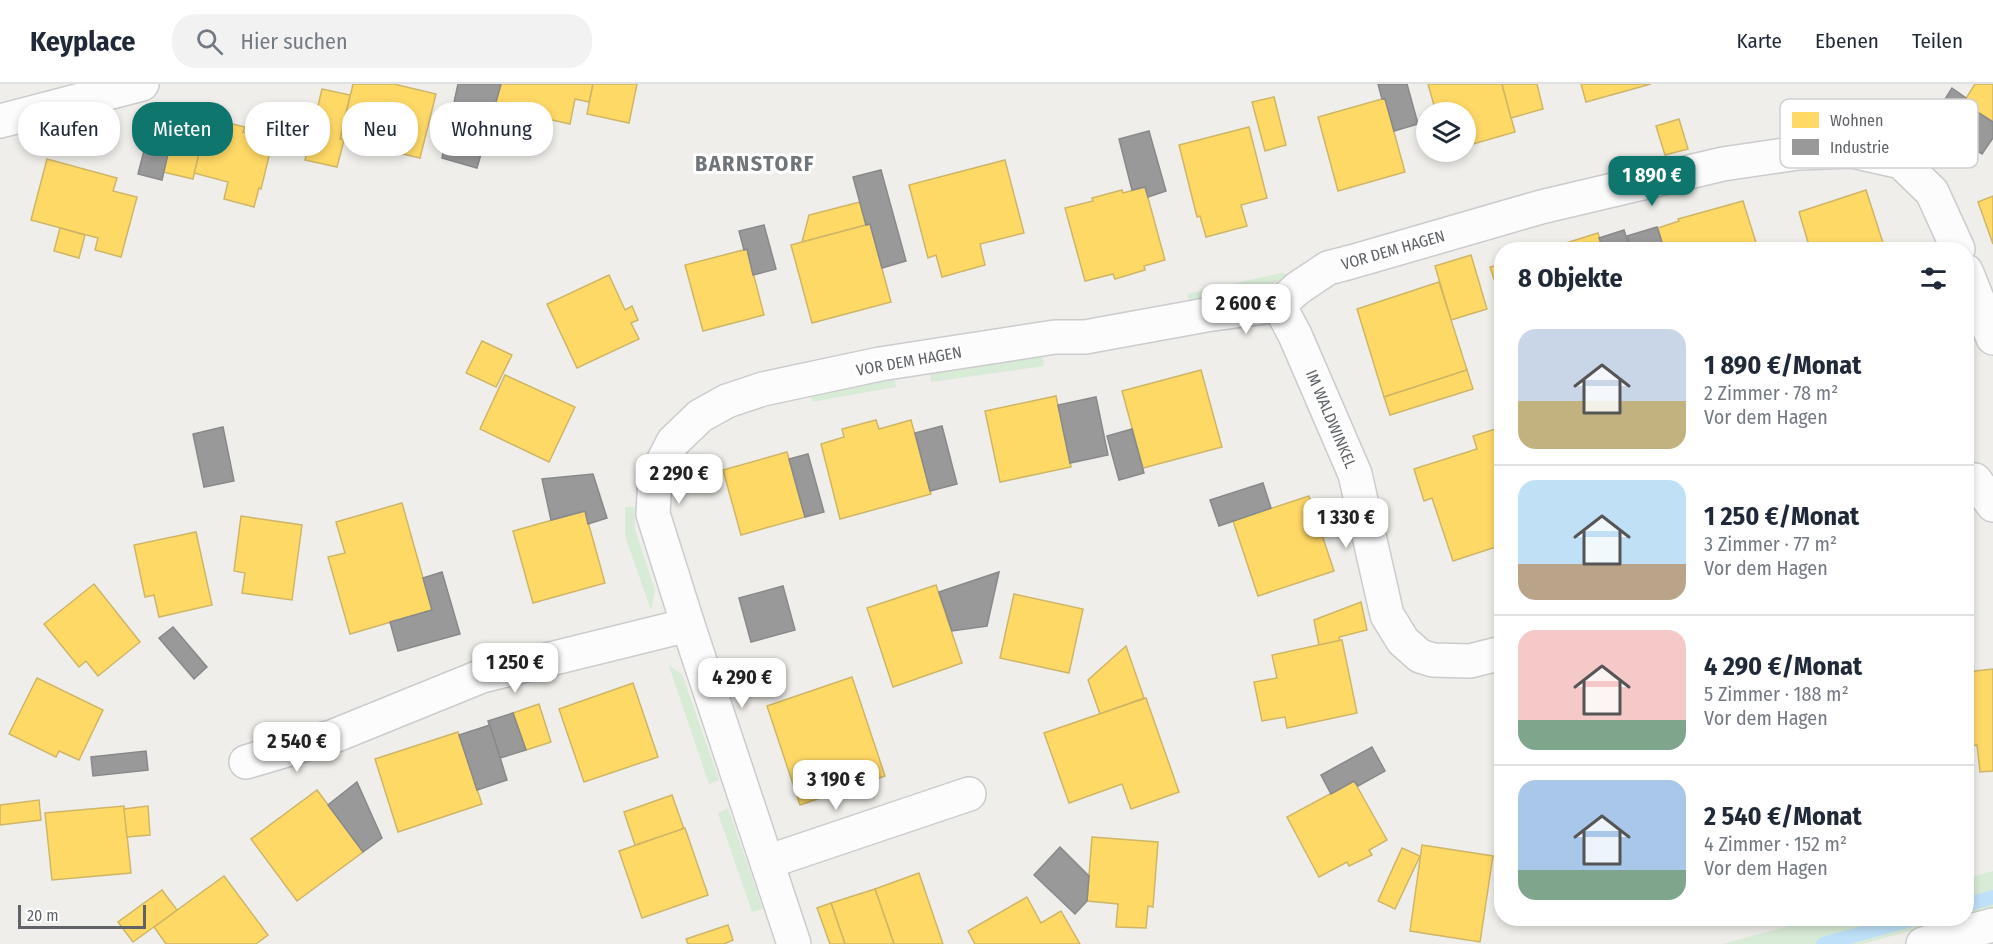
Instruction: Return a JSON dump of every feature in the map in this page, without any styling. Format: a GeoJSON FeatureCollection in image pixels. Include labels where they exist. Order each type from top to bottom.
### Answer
{"type":"FeatureCollection","features":[{"type":"Feature","properties":{"kind":"street"},"geometry":{"type":"LineString","coordinates":[[0,121],[141,84]]}},
{"type":"Feature","properties":{"kind":"street","name":"VOR DEM HAGEN"},"geometry":{"type":"LineString","coordinates":[[794,944],[688,625],[654,514],[655,477],[673,442],[700,416],[727,401],[763,389],[880,364],[1055,337],[1084,337],[1206,315],[1279,305],[1298,288],[1328,268],[1351,261],[1541,207],[1723,164],[1780,156]]}},
{"type":"Feature","properties":{"kind":"street","name":"VOR DEM HAGEN"},"geometry":{"type":"LineString","coordinates":[[1907,168],[1932,192],[1955,242]]}},
{"type":"Feature","properties":{"kind":"street"},"geometry":{"type":"LineString","coordinates":[[1974,291],[1993,338]]}},
{"type":"Feature","properties":{"kind":"street","name":"IM WALDWINKEL"},"geometry":{"type":"LineString","coordinates":[[1279,305],[1295,335],[1355,474],[1387,615],[1403,641],[1420,656],[1433,660],[1470,661],[1494,655]]}},
{"type":"Feature","properties":{"kind":"street"},"geometry":{"type":"LineString","coordinates":[[246,762],[334,736],[482,676],[688,625]]}},
{"type":"Feature","properties":{"kind":"street"},"geometry":{"type":"LineString","coordinates":[[767,862],[969,794]]}},
{"type":"Feature","properties":{"kind":"street"},"geometry":{"type":"LineString","coordinates":[[1929,943],[1993,925]]}},
{"type":"Feature","properties":{"kind":"green space"},"geometry":{"type":"Polygon","coordinates":[[[1281,273],[1290,274],[1263,290],[1190,303],[1187,294],[1281,273]]]}},
{"type":"Feature","properties":{"kind":"green space"},"geometry":{"type":"Polygon","coordinates":[[[1043,354],[1044,366],[931,382],[930,371],[1043,354]]]}},
{"type":"Feature","properties":{"kind":"green space"},"geometry":{"type":"Polygon","coordinates":[[[894,376],[896,387],[812,402],[810,391],[894,376]]]}},
{"type":"Feature","properties":{"kind":"green space"},"geometry":{"type":"Polygon","coordinates":[[[625,507],[635,507],[635,529],[655,590],[651,610],[625,536],[625,507]]]}},
{"type":"Feature","properties":{"kind":"green space"},"geometry":{"type":"Polygon","coordinates":[[[669,666],[682,674],[719,780],[709,784],[669,666]]]}},
{"type":"Feature","properties":{"kind":"green space"},"geometry":{"type":"Polygon","coordinates":[[[728,808],[763,909],[752,912],[718,813],[728,808]]]}},
{"type":"Feature","properties":{"kind":"green space"},"geometry":{"type":"Polygon","coordinates":[[[1993,871],[1993,908],[1974,913],[1974,876],[1993,871]]]}},
{"type":"Feature","properties":{"kind":"green space"},"geometry":{"type":"Polygon","coordinates":[[[1789,926],[1928,926],[1862,944],[1722,944],[1789,926]]]}},
{"type":"Feature","properties":{"kind":"building: Wohnen"},"geometry":{"type":"Polygon","coordinates":[[[353,84],[394,84],[436,94],[434,102],[430,102],[430,118],[420,158],[412,156],[418,156],[418,102],[349,102],[353,84]]]}},
{"type":"Feature","properties":{"kind":"building: Wohnen"},"geometry":{"type":"Polygon","coordinates":[[[501,84],[593,84],[589,102],[575,99],[570,124],[553,120],[553,102],[496,102],[501,84]]]}},
{"type":"Feature","properties":{"kind":"building: Wohnen"},"geometry":{"type":"Polygon","coordinates":[[[593,84],[637,84],[629,123],[587,114],[593,84]]]}},
{"type":"Feature","properties":{"kind":"building: Wohnen"},"geometry":{"type":"Polygon","coordinates":[[[1428,84],[1502,84],[1515,132],[1476,143],[1476,102],[1433,102],[1428,84]]]}},
{"type":"Feature","properties":{"kind":"building: Wohnen"},"geometry":{"type":"Polygon","coordinates":[[[1502,84],[1537,84],[1543,109],[1511,118],[1502,84]]]}},
{"type":"Feature","properties":{"kind":"building: Wohnen"},"geometry":{"type":"Polygon","coordinates":[[[1581,84],[1651,84],[1586,102],[1581,84]]]}},
{"type":"Feature","properties":{"kind":"building: Wohnen"},"geometry":{"type":"Polygon","coordinates":[[[1975,84],[1993,84],[1993,122],[1978,112],[1978,99],[1966,99],[1975,84]]]}},
{"type":"Feature","properties":{"kind":"building: Wohnen"},"geometry":{"type":"Polygon","coordinates":[[[322,89],[350,95],[348,102],[342,102],[340,139],[342,140],[342,148],[337,167],[305,160],[306,156],[330,156],[330,102],[319,102],[322,89]]]}},
{"type":"Feature","properties":{"kind":"building: Wohnen"},"geometry":{"type":"Polygon","coordinates":[[[1274,97],[1286,145],[1265,151],[1252,102],[1274,97]]]}},
{"type":"Feature","properties":{"kind":"building: Wohnen"},"geometry":{"type":"Polygon","coordinates":[[[1385,99],[1405,172],[1338,191],[1318,117],[1385,99]]]}},
{"type":"Feature","properties":{"kind":"building: Wohnen"},"geometry":{"type":"Polygon","coordinates":[[[1679,119],[1688,149],[1665,155],[1656,126],[1679,119]]]}},
{"type":"Feature","properties":{"kind":"building: Wohnen"},"geometry":{"type":"Polygon","coordinates":[[[233,124],[245,127],[243,132],[245,133],[245,156],[269,156],[254,207],[224,199],[228,182],[194,173],[198,156],[233,156],[233,124]]]}},
{"type":"Feature","properties":{"kind":"building: Wohnen"},"geometry":{"type":"Polygon","coordinates":[[[1249,127],[1267,198],[1241,205],[1247,226],[1206,237],[1200,216],[1197,217],[1179,145],[1249,127]]]}},
{"type":"Feature","properties":{"kind":"building: Wohnen"},"geometry":{"type":"Polygon","coordinates":[[[167,156],[198,156],[193,179],[163,172],[167,156]]]}},
{"type":"Feature","properties":{"kind":"building: Wohnen"},"geometry":{"type":"Polygon","coordinates":[[[47,159],[117,178],[113,191],[137,197],[121,257],[95,250],[98,238],[31,220],[47,159]]]}},
{"type":"Feature","properties":{"kind":"building: Wohnen"},"geometry":{"type":"Polygon","coordinates":[[[1005,160],[1024,233],[980,244],[985,265],[942,277],[936,255],[928,258],[909,185],[1005,160]]]}},
{"type":"Feature","properties":{"kind":"building: Wohnen"},"geometry":{"type":"Polygon","coordinates":[[[1145,187],[1165,260],[1144,266],[1145,270],[1115,279],[1113,274],[1085,281],[1065,208],[1122,190],[1123,193],[1145,187]]]}},
{"type":"Feature","properties":{"kind":"building: Wohnen"},"geometry":{"type":"Polygon","coordinates":[[[1866,190],[1883,242],[1808,242],[1799,212],[1866,190]]]}},
{"type":"Feature","properties":{"kind":"building: Wohnen"},"geometry":{"type":"Polygon","coordinates":[[[1993,196],[1993,244],[1978,202],[1993,196]]]}},
{"type":"Feature","properties":{"kind":"building: Wohnen"},"geometry":{"type":"Polygon","coordinates":[[[1743,201],[1756,242],[1662,242],[1658,228],[1679,221],[1678,219],[1743,201]]]}},
{"type":"Feature","properties":{"kind":"building: Wohnen"},"geometry":{"type":"Polygon","coordinates":[[[860,202],[866,225],[802,242],[809,215],[860,202]]]}},
{"type":"Feature","properties":{"kind":"building: Wohnen"},"geometry":{"type":"Polygon","coordinates":[[[870,224],[891,302],[812,323],[791,245],[870,224]]]}},
{"type":"Feature","properties":{"kind":"building: Wohnen"},"geometry":{"type":"Polygon","coordinates":[[[60,228],[85,235],[79,258],[54,251],[60,228]]]}},
{"type":"Feature","properties":{"kind":"building: Wohnen"},"geometry":{"type":"Polygon","coordinates":[[[1598,233],[1601,242],[1569,242],[1598,233]]]}},
{"type":"Feature","properties":{"kind":"building: Wohnen"},"geometry":{"type":"Polygon","coordinates":[[[747,249],[764,315],[703,331],[685,265],[747,249]]]}},
{"type":"Feature","properties":{"kind":"building: Wohnen"},"geometry":{"type":"Polygon","coordinates":[[[1471,255],[1487,309],[1451,320],[1435,266],[1471,255]]]}},
{"type":"Feature","properties":{"kind":"building: Wohnen"},"geometry":{"type":"Polygon","coordinates":[[[1494,266],[1494,279],[1490,267],[1494,266]]]}},
{"type":"Feature","properties":{"kind":"building: Wohnen"},"geometry":{"type":"Polygon","coordinates":[[[609,275],[625,310],[632,306],[638,320],[631,323],[639,339],[577,368],[547,304],[609,275]]]}},
{"type":"Feature","properties":{"kind":"building: Wohnen"},"geometry":{"type":"Polygon","coordinates":[[[1439,282],[1467,370],[1384,397],[1357,309],[1439,282]]]}},
{"type":"Feature","properties":{"kind":"building: Wohnen"},"geometry":{"type":"Polygon","coordinates":[[[482,341],[512,355],[496,387],[466,373],[482,341]]]}},
{"type":"Feature","properties":{"kind":"building: Wohnen"},"geometry":{"type":"Polygon","coordinates":[[[1201,370],[1222,447],[1143,468],[1122,391],[1201,370]]]}},
{"type":"Feature","properties":{"kind":"building: Wohnen"},"geometry":{"type":"Polygon","coordinates":[[[1467,370],[1473,389],[1390,415],[1384,397],[1467,370]]]}},
{"type":"Feature","properties":{"kind":"building: Wohnen"},"geometry":{"type":"Polygon","coordinates":[[[505,375],[575,407],[549,462],[480,429],[505,375]]]}},
{"type":"Feature","properties":{"kind":"building: Wohnen"},"geometry":{"type":"Polygon","coordinates":[[[1056,396],[1071,467],[1000,482],[985,411],[1056,396]]]}},
{"type":"Feature","properties":{"kind":"building: Wohnen"},"geometry":{"type":"Polygon","coordinates":[[[876,420],[879,429],[911,420],[931,494],[840,519],[821,444],[844,437],[842,429],[876,420]]]}},
{"type":"Feature","properties":{"kind":"building: Wohnen"},"geometry":{"type":"Polygon","coordinates":[[[1494,429],[1494,548],[1453,561],[1432,498],[1424,501],[1414,469],[1477,449],[1473,436],[1494,429]]]}},
{"type":"Feature","properties":{"kind":"building: Wohnen"},"geometry":{"type":"Polygon","coordinates":[[[787,452],[805,517],[741,535],[723,470],[787,452]]]}},
{"type":"Feature","properties":{"kind":"building: Wohnen"},"geometry":{"type":"Polygon","coordinates":[[[1309,496],[1334,571],[1258,596],[1233,521],[1309,496]]]}},
{"type":"Feature","properties":{"kind":"building: Wohnen"},"geometry":{"type":"Polygon","coordinates":[[[402,503],[432,610],[350,634],[328,557],[345,553],[336,522],[402,503]]]}},
{"type":"Feature","properties":{"kind":"building: Wohnen"},"geometry":{"type":"Polygon","coordinates":[[[585,511],[605,583],[533,603],[513,531],[585,511]]]}},
{"type":"Feature","properties":{"kind":"building: Wohnen"},"geometry":{"type":"Polygon","coordinates":[[[241,516],[302,525],[292,600],[242,593],[245,573],[234,571],[241,516]]]}},
{"type":"Feature","properties":{"kind":"building: Wohnen"},"geometry":{"type":"Polygon","coordinates":[[[196,532],[212,605],[159,617],[154,595],[145,597],[134,545],[196,532]]]}},
{"type":"Feature","properties":{"kind":"building: Wohnen"},"geometry":{"type":"Polygon","coordinates":[[[94,584],[140,642],[98,676],[86,661],[79,667],[44,624],[94,584]]]}},
{"type":"Feature","properties":{"kind":"building: Wohnen"},"geometry":{"type":"Polygon","coordinates":[[[936,585],[962,663],[893,687],[867,608],[936,585]]]}},
{"type":"Feature","properties":{"kind":"building: Wohnen"},"geometry":{"type":"Polygon","coordinates":[[[1014,594],[1083,609],[1069,673],[1000,658],[1014,594]]]}},
{"type":"Feature","properties":{"kind":"building: Wohnen"},"geometry":{"type":"Polygon","coordinates":[[[1361,602],[1367,630],[1339,637],[1340,641],[1319,645],[1314,620],[1361,602]]]}},
{"type":"Feature","properties":{"kind":"building: Wohnen"},"geometry":{"type":"Polygon","coordinates":[[[1342,640],[1357,713],[1287,728],[1285,717],[1262,721],[1254,682],[1277,678],[1272,655],[1342,640]]]}},
{"type":"Feature","properties":{"kind":"building: Wohnen"},"geometry":{"type":"Polygon","coordinates":[[[1126,646],[1144,698],[1100,714],[1088,680],[1126,646]]]}},
{"type":"Feature","properties":{"kind":"building: Wohnen"},"geometry":{"type":"Polygon","coordinates":[[[1993,669],[1993,771],[1980,772],[1977,745],[1974,746],[1974,671],[1993,669]]]}},
{"type":"Feature","properties":{"kind":"building: Wohnen"},"geometry":{"type":"Polygon","coordinates":[[[852,677],[885,776],[800,805],[767,706],[852,677]]]}},
{"type":"Feature","properties":{"kind":"building: Wohnen"},"geometry":{"type":"Polygon","coordinates":[[[37,678],[103,710],[79,760],[59,751],[56,757],[9,734],[37,678]]]}},
{"type":"Feature","properties":{"kind":"building: Wohnen"},"geometry":{"type":"Polygon","coordinates":[[[633,683],[658,757],[584,782],[559,709],[633,683]]]}},
{"type":"Feature","properties":{"kind":"building: Wohnen"},"geometry":{"type":"Polygon","coordinates":[[[1146,698],[1179,792],[1131,809],[1122,784],[1069,803],[1044,733],[1146,698]]]}},
{"type":"Feature","properties":{"kind":"building: Wohnen"},"geometry":{"type":"Polygon","coordinates":[[[539,704],[551,742],[526,750],[513,713],[539,704]]]}},
{"type":"Feature","properties":{"kind":"building: Wohnen"},"geometry":{"type":"Polygon","coordinates":[[[458,732],[482,804],[398,832],[375,759],[458,732]]]}},
{"type":"Feature","properties":{"kind":"building: Wohnen"},"geometry":{"type":"Polygon","coordinates":[[[1354,781],[1387,840],[1369,850],[1372,855],[1349,866],[1347,862],[1319,877],[1287,817],[1354,781]]]}},
{"type":"Feature","properties":{"kind":"building: Wohnen"},"geometry":{"type":"Polygon","coordinates":[[[317,790],[363,852],[297,901],[251,839],[317,790]]]}},
{"type":"Feature","properties":{"kind":"building: Wohnen"},"geometry":{"type":"Polygon","coordinates":[[[672,795],[684,829],[635,845],[624,812],[672,795]]]}},
{"type":"Feature","properties":{"kind":"building: Wohnen"},"geometry":{"type":"Polygon","coordinates":[[[39,800],[41,820],[0,825],[0,805],[39,800]]]}},
{"type":"Feature","properties":{"kind":"building: Wohnen"},"geometry":{"type":"Polygon","coordinates":[[[124,806],[131,873],[52,880],[45,813],[124,806]]]}},
{"type":"Feature","properties":{"kind":"building: Wohnen"},"geometry":{"type":"Polygon","coordinates":[[[148,806],[150,835],[127,837],[124,809],[148,806]]]}},
{"type":"Feature","properties":{"kind":"building: Wohnen"},"geometry":{"type":"Polygon","coordinates":[[[685,828],[708,895],[642,918],[619,851],[685,828]]]}},
{"type":"Feature","properties":{"kind":"building: Wohnen"},"geometry":{"type":"Polygon","coordinates":[[[1092,837],[1158,842],[1153,907],[1148,906],[1146,928],[1116,927],[1118,904],[1087,901],[1092,837]]]}},
{"type":"Feature","properties":{"kind":"building: Wohnen"},"geometry":{"type":"Polygon","coordinates":[[[1422,845],[1493,856],[1480,942],[1410,931],[1422,845]]]}},
{"type":"Feature","properties":{"kind":"building: Wohnen"},"geometry":{"type":"Polygon","coordinates":[[[1402,848],[1420,856],[1395,909],[1378,901],[1402,848]]]}},
{"type":"Feature","properties":{"kind":"building: Wohnen"},"geometry":{"type":"Polygon","coordinates":[[[919,873],[943,944],[894,944],[875,889],[919,873]]]}},
{"type":"Feature","properties":{"kind":"building: Wohnen"},"geometry":{"type":"Polygon","coordinates":[[[224,876],[268,935],[256,944],[166,944],[154,927],[224,876]]]}},
{"type":"Feature","properties":{"kind":"building: Wohnen"},"geometry":{"type":"Polygon","coordinates":[[[875,889],[894,944],[845,944],[831,903],[875,889]]]}},
{"type":"Feature","properties":{"kind":"building: Wohnen"},"geometry":{"type":"Polygon","coordinates":[[[162,890],[177,910],[133,942],[118,922],[162,890]]]}},
{"type":"Feature","properties":{"kind":"building: Wohnen"},"geometry":{"type":"Polygon","coordinates":[[[1027,897],[1041,923],[1061,911],[1080,944],[975,944],[968,931],[1027,897]]]}},
{"type":"Feature","properties":{"kind":"building: Wohnen"},"geometry":{"type":"Polygon","coordinates":[[[831,903],[845,944],[830,944],[817,908],[831,903]]]}},
{"type":"Feature","properties":{"kind":"building: Wohnen"},"geometry":{"type":"Polygon","coordinates":[[[728,925],[733,940],[724,944],[688,944],[686,939],[728,925]]]}},
{"type":"Feature","properties":{"kind":"building: Industrie"},"geometry":{"type":"Polygon","coordinates":[[[458,84],[501,84],[496,102],[454,102],[458,84]]]}},
{"type":"Feature","properties":{"kind":"building: Industrie"},"geometry":{"type":"Polygon","coordinates":[[[1378,84],[1407,84],[1416,125],[1394,131],[1385,99],[1382,99],[1378,84]]]}},
{"type":"Feature","properties":{"kind":"building: Industrie"},"geometry":{"type":"Polygon","coordinates":[[[1952,88],[1966,98],[1965,99],[1945,99],[1952,88]]]}},
{"type":"Feature","properties":{"kind":"building: Industrie"},"geometry":{"type":"Polygon","coordinates":[[[1978,112],[1993,122],[1993,138],[1982,154],[1978,151],[1978,112]]]}},
{"type":"Feature","properties":{"kind":"building: Industrie"},"geometry":{"type":"Polygon","coordinates":[[[1149,131],[1166,191],[1148,197],[1145,187],[1132,190],[1119,139],[1149,131]]]}},
{"type":"Feature","properties":{"kind":"building: Industrie"},"geometry":{"type":"Polygon","coordinates":[[[143,156],[168,156],[162,180],[138,174],[143,156]]]}},
{"type":"Feature","properties":{"kind":"building: Industrie"},"geometry":{"type":"Polygon","coordinates":[[[442,156],[480,156],[477,168],[442,158],[442,156]]]}},
{"type":"Feature","properties":{"kind":"building: Industrie"},"geometry":{"type":"Polygon","coordinates":[[[881,170],[906,261],[882,268],[870,224],[866,225],[853,177],[881,170]]]}},
{"type":"Feature","properties":{"kind":"building: Industrie"},"geometry":{"type":"Polygon","coordinates":[[[764,225],[776,269],[753,275],[747,249],[744,250],[739,231],[764,225]]]}},
{"type":"Feature","properties":{"kind":"building: Industrie"},"geometry":{"type":"Polygon","coordinates":[[[1657,227],[1662,242],[1629,242],[1627,236],[1657,227]]]}},
{"type":"Feature","properties":{"kind":"building: Industrie"},"geometry":{"type":"Polygon","coordinates":[[[1624,230],[1628,242],[1600,242],[1599,238],[1624,230]]]}},
{"type":"Feature","properties":{"kind":"building: Industrie"},"geometry":{"type":"Polygon","coordinates":[[[1096,397],[1108,455],[1070,463],[1058,405],[1096,397]]]}},
{"type":"Feature","properties":{"kind":"building: Industrie"},"geometry":{"type":"Polygon","coordinates":[[[942,426],[957,484],[930,491],[915,433],[942,426]]]}},
{"type":"Feature","properties":{"kind":"building: Industrie"},"geometry":{"type":"Polygon","coordinates":[[[223,427],[234,481],[204,487],[193,434],[223,427]]]}},
{"type":"Feature","properties":{"kind":"building: Industrie"},"geometry":{"type":"Polygon","coordinates":[[[1132,429],[1144,473],[1119,480],[1107,436],[1132,429]]]}},
{"type":"Feature","properties":{"kind":"building: Industrie"},"geometry":{"type":"Polygon","coordinates":[[[808,454],[824,512],[805,517],[789,459],[808,454]]]}},
{"type":"Feature","properties":{"kind":"building: Industrie"},"geometry":{"type":"Polygon","coordinates":[[[593,474],[607,518],[588,524],[585,511],[551,520],[542,479],[593,474]]]}},
{"type":"Feature","properties":{"kind":"building: Industrie"},"geometry":{"type":"Polygon","coordinates":[[[1263,483],[1271,508],[1219,526],[1210,500],[1263,483]]]}},
{"type":"Feature","properties":{"kind":"building: Industrie"},"geometry":{"type":"Polygon","coordinates":[[[442,572],[460,634],[398,651],[390,622],[432,610],[423,578],[442,572]]]}},
{"type":"Feature","properties":{"kind":"building: Industrie"},"geometry":{"type":"Polygon","coordinates":[[[999,572],[987,626],[952,631],[939,592],[999,572]]]}},
{"type":"Feature","properties":{"kind":"building: Industrie"},"geometry":{"type":"Polygon","coordinates":[[[783,586],[795,630],[751,642],[739,598],[783,586]]]}},
{"type":"Feature","properties":{"kind":"building: Industrie"},"geometry":{"type":"Polygon","coordinates":[[[173,627],[207,667],[194,679],[159,638],[173,627]]]}},
{"type":"Feature","properties":{"kind":"building: Industrie"},"geometry":{"type":"Polygon","coordinates":[[[513,713],[526,750],[500,758],[488,721],[513,713]]]}},
{"type":"Feature","properties":{"kind":"building: Industrie"},"geometry":{"type":"Polygon","coordinates":[[[490,725],[507,780],[477,790],[459,735],[490,725]]]}},
{"type":"Feature","properties":{"kind":"building: Industrie"},"geometry":{"type":"Polygon","coordinates":[[[1372,747],[1385,771],[1358,786],[1354,781],[1331,794],[1321,775],[1372,747]]]}},
{"type":"Feature","properties":{"kind":"building: Industrie"},"geometry":{"type":"Polygon","coordinates":[[[146,751],[148,770],[93,776],[91,757],[146,751]]]}},
{"type":"Feature","properties":{"kind":"building: Industrie"},"geometry":{"type":"Polygon","coordinates":[[[357,782],[382,838],[363,852],[328,805],[357,782]]]}},
{"type":"Feature","properties":{"kind":"building: Industrie"},"geometry":{"type":"Polygon","coordinates":[[[1060,847],[1089,876],[1087,901],[1075,914],[1034,875],[1060,847]]]}},
{"type":"Feature","properties":{"kind":"waterway"},"geometry":{"type":"LineString","coordinates":[[1974,903],[1993,897]]}},
{"type":"Feature","properties":{"kind":"waterway"},"geometry":{"type":"LineString","coordinates":[[1823,944],[1889,926]]}},
{"type":"Feature","properties":{"kind":"district","name":"BARNSTORF"},"geometry":{"type":"Point","coordinates":[755,163]}}]}
